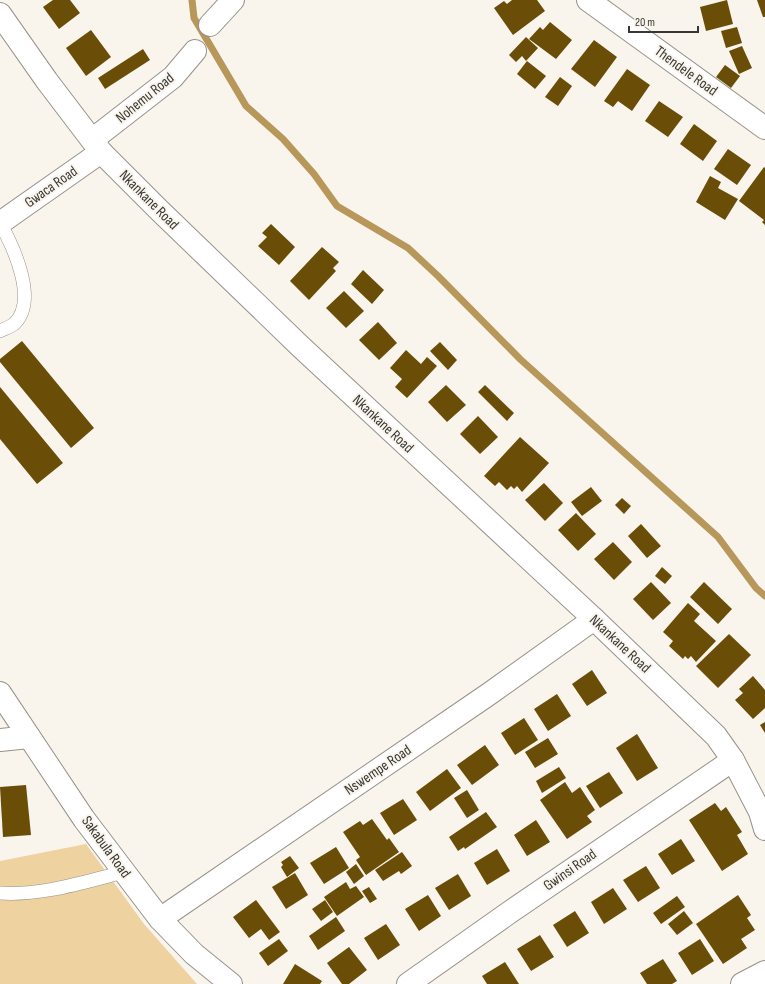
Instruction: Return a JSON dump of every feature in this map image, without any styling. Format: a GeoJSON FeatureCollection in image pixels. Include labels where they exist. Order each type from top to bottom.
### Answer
{"type":"FeatureCollection","features":[{"type":"Feature","properties":{"kind":"street"},"geometry":{"type":"LineString","coordinates":[[210,26],[234,0]]}},
{"type":"Feature","properties":{"kind":"street","name":"Thendele Road"},"geometry":{"type":"LineString","coordinates":[[591,0],[765,128]]}},
{"type":"Feature","properties":{"kind":"street","name":"Nkankane Road"},"geometry":{"type":"LineString","coordinates":[[0,14],[47,81],[97,146],[301,348],[594,619],[716,736],[733,760],[760,812],[765,829]]}},
{"type":"Feature","properties":{"kind":"street","name":"Nohemu Road"},"geometry":{"type":"LineString","coordinates":[[97,146],[173,77],[194,51]]}},
{"type":"Feature","properties":{"kind":"street","name":"Gwaca Road"},"geometry":{"type":"LineString","coordinates":[[0,223],[97,146]]}},
{"type":"Feature","properties":{"kind":"street","name":"Nswempe Road"},"geometry":{"type":"LineString","coordinates":[[160,919],[476,703],[594,619]]}},
{"type":"Feature","properties":{"kind":"street","name":"Sakabula Road"},"geometry":{"type":"LineString","coordinates":[[0,693],[28,737],[124,872],[160,919],[194,954],[231,984]]}},
{"type":"Feature","properties":{"kind":"street"},"geometry":{"type":"LineString","coordinates":[[0,740],[28,737]]}},
{"type":"Feature","properties":{"kind":"street","name":"Gwinsi Road"},"geometry":{"type":"LineString","coordinates":[[408,984],[530,898],[733,760]]}},
{"type":"Feature","properties":{"kind":"street"},"geometry":{"type":"LineString","coordinates":[[742,984],[765,972]]}},
{"type":"Feature","properties":{"kind":"lane"},"geometry":{"type":"LineString","coordinates":[[0,223],[11,242],[23,278],[24,296],[20,316],[13,324],[0,332]]}},
{"type":"Feature","properties":{"kind":"lane"},"geometry":{"type":"LineString","coordinates":[[0,893],[15,894],[40,891],[124,872]]}},
{"type":"Feature","properties":{"kind":"shaded area"},"geometry":{"type":"Polygon","coordinates":[[[86,844],[144,924],[197,984],[0,984],[0,861],[86,844]]]}},
{"type":"Feature","properties":{"kind":"building"},"geometry":{"type":"Polygon","coordinates":[[[53,0],[70,0],[80,13],[59,29],[43,7],[53,0]]]}},
{"type":"Feature","properties":{"kind":"building"},"geometry":{"type":"Polygon","coordinates":[[[512,0],[537,0],[545,11],[513,35],[494,8],[504,1],[507,4],[512,0]]]}},
{"type":"Feature","properties":{"kind":"building"},"geometry":{"type":"Polygon","coordinates":[[[727,0],[733,24],[706,31],[700,7],[727,0]]]}},
{"type":"Feature","properties":{"kind":"building"},"geometry":{"type":"Polygon","coordinates":[[[757,0],[765,0],[765,17],[763,17],[757,0]]]}},
{"type":"Feature","properties":{"kind":"building"},"geometry":{"type":"Polygon","coordinates":[[[550,22],[572,40],[556,59],[529,39],[540,27],[543,30],[550,22]]]}},
{"type":"Feature","properties":{"kind":"building"},"geometry":{"type":"Polygon","coordinates":[[[737,27],[742,43],[726,48],[721,31],[737,27]]]}},
{"type":"Feature","properties":{"kind":"building"},"geometry":{"type":"Polygon","coordinates":[[[91,30],[111,57],[86,76],[66,48],[91,30]]]}},
{"type":"Feature","properties":{"kind":"building"},"geometry":{"type":"Polygon","coordinates":[[[526,37],[538,48],[526,61],[522,56],[516,62],[509,55],[526,37]]]}},
{"type":"Feature","properties":{"kind":"building"},"geometry":{"type":"Polygon","coordinates":[[[594,40],[617,57],[595,87],[571,69],[594,40]]]}},
{"type":"Feature","properties":{"kind":"building"},"geometry":{"type":"Polygon","coordinates":[[[742,46],[752,68],[739,74],[729,51],[742,46]]]}},
{"type":"Feature","properties":{"kind":"building"},"geometry":{"type":"Polygon","coordinates":[[[143,49],[150,60],[105,89],[98,78],[143,49]]]}},
{"type":"Feature","properties":{"kind":"building"},"geometry":{"type":"Polygon","coordinates":[[[527,61],[546,76],[535,89],[517,74],[527,61]]]}},
{"type":"Feature","properties":{"kind":"building"},"geometry":{"type":"Polygon","coordinates":[[[725,65],[740,76],[731,88],[716,77],[725,65]]]}},
{"type":"Feature","properties":{"kind":"building"},"geometry":{"type":"Polygon","coordinates":[[[627,69],[650,85],[632,111],[618,101],[613,107],[604,101],[627,69]]]}},
{"type":"Feature","properties":{"kind":"building"},"geometry":{"type":"Polygon","coordinates":[[[560,77],[572,86],[558,106],[545,97],[560,77]]]}},
{"type":"Feature","properties":{"kind":"building"},"geometry":{"type":"Polygon","coordinates":[[[659,101],[683,117],[668,137],[645,121],[659,101]]]}},
{"type":"Feature","properties":{"kind":"building"},"geometry":{"type":"Polygon","coordinates":[[[694,124],[717,141],[703,161],[680,144],[694,124]]]}},
{"type":"Feature","properties":{"kind":"building"},"geometry":{"type":"Polygon","coordinates":[[[728,149],[751,165],[737,185],[714,169],[728,149]]]}},
{"type":"Feature","properties":{"kind":"building"},"geometry":{"type":"Polygon","coordinates":[[[764,167],[765,225],[762,222],[764,220],[739,201],[764,167]]]}},
{"type":"Feature","properties":{"kind":"building"},"geometry":{"type":"Polygon","coordinates":[[[710,176],[721,182],[718,188],[738,199],[725,220],[696,202],[710,176]]]}},
{"type":"Feature","properties":{"kind":"building"},"geometry":{"type":"Polygon","coordinates":[[[271,224],[295,247],[279,265],[258,246],[267,237],[262,233],[271,224]]]}},
{"type":"Feature","properties":{"kind":"building"},"geometry":{"type":"Polygon","coordinates":[[[322,247],[339,262],[333,268],[336,271],[309,300],[290,281],[322,247]]]}},
{"type":"Feature","properties":{"kind":"building"},"geometry":{"type":"Polygon","coordinates":[[[363,270],[384,290],[372,304],[351,284],[363,270]]]}},
{"type":"Feature","properties":{"kind":"building"},"geometry":{"type":"Polygon","coordinates":[[[344,291],[364,311],[346,328],[326,308],[344,291]]]}},
{"type":"Feature","properties":{"kind":"building"},"geometry":{"type":"Polygon","coordinates":[[[378,322],[397,343],[379,360],[359,340],[378,322]]]}},
{"type":"Feature","properties":{"kind":"building"},"geometry":{"type":"Polygon","coordinates":[[[22,341],[94,428],[71,448],[0,362],[0,359],[22,341]]]}},
{"type":"Feature","properties":{"kind":"building"},"geometry":{"type":"Polygon","coordinates":[[[440,342],[457,360],[448,370],[430,351],[440,342]]]}},
{"type":"Feature","properties":{"kind":"building"},"geometry":{"type":"Polygon","coordinates":[[[406,350],[421,364],[427,357],[437,366],[407,398],[395,387],[402,379],[390,368],[406,350]]]}},
{"type":"Feature","properties":{"kind":"building"},"geometry":{"type":"Polygon","coordinates":[[[446,385],[466,405],[447,422],[428,402],[446,385]]]}},
{"type":"Feature","properties":{"kind":"building"},"geometry":{"type":"Polygon","coordinates":[[[485,385],[514,413],[507,421],[478,392],[485,385]]]}},
{"type":"Feature","properties":{"kind":"building"},"geometry":{"type":"Polygon","coordinates":[[[0,387],[63,463],[37,484],[0,439],[0,387]]]}},
{"type":"Feature","properties":{"kind":"building"},"geometry":{"type":"Polygon","coordinates":[[[478,416],[498,437],[480,454],[460,434],[478,416]]]}},
{"type":"Feature","properties":{"kind":"building"},"geometry":{"type":"Polygon","coordinates":[[[520,437],[549,463],[522,492],[517,486],[514,489],[511,486],[507,490],[499,482],[495,486],[484,476],[520,437]]]}},
{"type":"Feature","properties":{"kind":"building"},"geometry":{"type":"Polygon","coordinates":[[[544,483],[563,503],[545,521],[525,500],[544,483]]]}},
{"type":"Feature","properties":{"kind":"building"},"geometry":{"type":"Polygon","coordinates":[[[591,487],[602,501],[582,516],[571,502],[591,487]]]}},
{"type":"Feature","properties":{"kind":"building"},"geometry":{"type":"Polygon","coordinates":[[[622,498],[631,506],[624,514],[615,505],[622,498]]]}},
{"type":"Feature","properties":{"kind":"building"},"geometry":{"type":"Polygon","coordinates":[[[576,513],[596,534],[578,551],[558,530],[576,513]]]}},
{"type":"Feature","properties":{"kind":"building"},"geometry":{"type":"Polygon","coordinates":[[[641,524],[661,546],[647,558],[628,536],[641,524]]]}},
{"type":"Feature","properties":{"kind":"building"},"geometry":{"type":"Polygon","coordinates":[[[613,542],[632,562],[614,580],[594,559],[613,542]]]}},
{"type":"Feature","properties":{"kind":"building"},"geometry":{"type":"Polygon","coordinates":[[[662,567],[672,576],[665,584],[655,576],[662,567]]]}},
{"type":"Feature","properties":{"kind":"building"},"geometry":{"type":"Polygon","coordinates":[[[651,582],[671,603],[653,620],[633,599],[651,582]]]}},
{"type":"Feature","properties":{"kind":"building"},"geometry":{"type":"Polygon","coordinates":[[[704,582],[732,609],[718,624],[690,597],[704,582]]]}},
{"type":"Feature","properties":{"kind":"building"},"geometry":{"type":"Polygon","coordinates":[[[688,603],[700,614],[694,621],[716,641],[696,662],[691,656],[688,659],[685,656],[683,659],[669,646],[673,641],[663,632],[688,603]]]}},
{"type":"Feature","properties":{"kind":"building"},"geometry":{"type":"Polygon","coordinates":[[[729,634],[751,655],[718,688],[696,666],[729,634]]]}},
{"type":"Feature","properties":{"kind":"building"},"geometry":{"type":"Polygon","coordinates":[[[592,670],[607,693],[587,706],[572,684],[592,670]]]}},
{"type":"Feature","properties":{"kind":"building"},"geometry":{"type":"Polygon","coordinates":[[[753,676],[765,690],[765,708],[753,719],[735,700],[743,693],[739,689],[753,676]]]}},
{"type":"Feature","properties":{"kind":"building"},"geometry":{"type":"Polygon","coordinates":[[[557,694],[571,716],[548,731],[534,709],[557,694]]]}},
{"type":"Feature","properties":{"kind":"building"},"geometry":{"type":"Polygon","coordinates":[[[524,718],[538,740],[515,755],[501,733],[524,718]]]}},
{"type":"Feature","properties":{"kind":"building"},"geometry":{"type":"Polygon","coordinates":[[[765,722],[765,733],[760,725],[765,722]]]}},
{"type":"Feature","properties":{"kind":"building"},"geometry":{"type":"Polygon","coordinates":[[[637,734],[658,768],[637,781],[616,748],[637,734]]]}},
{"type":"Feature","properties":{"kind":"building"},"geometry":{"type":"Polygon","coordinates":[[[548,738],[558,754],[535,768],[525,752],[548,738]]]}},
{"type":"Feature","properties":{"kind":"building"},"geometry":{"type":"Polygon","coordinates":[[[485,745],[499,765],[472,785],[457,765],[485,745]]]}},
{"type":"Feature","properties":{"kind":"building"},"geometry":{"type":"Polygon","coordinates":[[[559,767],[566,778],[542,793],[536,781],[559,767]]]}},
{"type":"Feature","properties":{"kind":"building"},"geometry":{"type":"Polygon","coordinates":[[[447,769],[461,788],[430,811],[416,792],[447,769]]]}},
{"type":"Feature","properties":{"kind":"building"},"geometry":{"type":"Polygon","coordinates":[[[609,772],[623,793],[600,808],[586,786],[609,772]]]}},
{"type":"Feature","properties":{"kind":"building"},"geometry":{"type":"Polygon","coordinates":[[[565,782],[572,793],[580,787],[595,810],[587,816],[592,822],[567,839],[540,800],[565,782]]]}},
{"type":"Feature","properties":{"kind":"building"},"geometry":{"type":"Polygon","coordinates":[[[26,785],[31,835],[3,837],[0,787],[26,785]]]}},
{"type":"Feature","properties":{"kind":"building"},"geometry":{"type":"Polygon","coordinates":[[[467,790],[479,810],[467,818],[454,798],[467,790]]]}},
{"type":"Feature","properties":{"kind":"building"},"geometry":{"type":"Polygon","coordinates":[[[403,799],[417,820],[394,835],[380,813],[403,799]]]}},
{"type":"Feature","properties":{"kind":"building"},"geometry":{"type":"Polygon","coordinates":[[[715,803],[721,811],[726,807],[742,832],[737,835],[748,854],[722,871],[689,820],[715,803]]]}},
{"type":"Feature","properties":{"kind":"building"},"geometry":{"type":"Polygon","coordinates":[[[486,812],[497,827],[465,849],[464,847],[458,851],[449,837],[486,812]]]}},
{"type":"Feature","properties":{"kind":"building"},"geometry":{"type":"Polygon","coordinates":[[[372,819],[387,840],[389,838],[399,852],[366,875],[356,860],[360,857],[343,832],[360,821],[363,825],[372,819]]]}},
{"type":"Feature","properties":{"kind":"building"},"geometry":{"type":"Polygon","coordinates":[[[536,820],[550,842],[527,856],[514,835],[536,820]]]}},
{"type":"Feature","properties":{"kind":"building"},"geometry":{"type":"Polygon","coordinates":[[[681,839],[695,861],[672,875],[658,854],[681,839]]]}},
{"type":"Feature","properties":{"kind":"building"},"geometry":{"type":"Polygon","coordinates":[[[336,847],[349,868],[324,884],[310,863],[336,847]]]}},
{"type":"Feature","properties":{"kind":"building"},"geometry":{"type":"Polygon","coordinates":[[[497,849],[510,871],[487,885],[474,863],[497,849]]]}},
{"type":"Feature","properties":{"kind":"building"},"geometry":{"type":"Polygon","coordinates":[[[402,852],[412,866],[401,874],[399,871],[383,881],[375,870],[402,852]]]}},
{"type":"Feature","properties":{"kind":"building"},"geometry":{"type":"Polygon","coordinates":[[[290,856],[299,868],[287,877],[281,867],[283,865],[281,862],[290,856]]]}},
{"type":"Feature","properties":{"kind":"building"},"geometry":{"type":"Polygon","coordinates":[[[356,864],[364,876],[354,884],[346,872],[356,864]]]}},
{"type":"Feature","properties":{"kind":"building"},"geometry":{"type":"Polygon","coordinates":[[[646,866],[660,888],[638,902],[623,880],[646,866]]]}},
{"type":"Feature","properties":{"kind":"building"},"geometry":{"type":"Polygon","coordinates":[[[295,873],[308,895],[286,909],[272,887],[295,873]]]}},
{"type":"Feature","properties":{"kind":"building"},"geometry":{"type":"Polygon","coordinates":[[[458,874],[471,896],[449,910],[435,888],[458,874]]]}},
{"type":"Feature","properties":{"kind":"building"},"geometry":{"type":"Polygon","coordinates":[[[346,882],[350,889],[356,886],[364,897],[337,916],[324,897],[346,882]]]}},
{"type":"Feature","properties":{"kind":"building"},"geometry":{"type":"Polygon","coordinates":[[[369,887],[377,899],[370,903],[362,891],[369,887]]]}},
{"type":"Feature","properties":{"kind":"building"},"geometry":{"type":"Polygon","coordinates":[[[613,888],[627,909],[604,924],[591,902],[613,888]]]}},
{"type":"Feature","properties":{"kind":"building"},"geometry":{"type":"Polygon","coordinates":[[[428,895],[441,916],[419,931],[405,909],[428,895]]]}},
{"type":"Feature","properties":{"kind":"building"},"geometry":{"type":"Polygon","coordinates":[[[738,895],[751,915],[747,918],[755,930],[741,939],[747,948],[723,964],[696,924],[738,895]]]}},
{"type":"Feature","properties":{"kind":"building"},"geometry":{"type":"Polygon","coordinates":[[[677,896],[685,907],[661,924],[653,913],[677,896]]]}},
{"type":"Feature","properties":{"kind":"building"},"geometry":{"type":"Polygon","coordinates":[[[256,900],[280,932],[269,940],[261,929],[249,938],[233,917],[256,900]]]}},
{"type":"Feature","properties":{"kind":"building"},"geometry":{"type":"Polygon","coordinates":[[[325,900],[333,912],[321,921],[312,909],[325,900]]]}},
{"type":"Feature","properties":{"kind":"building"},"geometry":{"type":"Polygon","coordinates":[[[575,911],[589,933],[567,947],[553,925],[575,911]]]}},
{"type":"Feature","properties":{"kind":"building"},"geometry":{"type":"Polygon","coordinates":[[[684,911],[693,923],[677,935],[668,924],[684,911]]]}},
{"type":"Feature","properties":{"kind":"building"},"geometry":{"type":"Polygon","coordinates":[[[336,917],[345,931],[318,950],[309,936],[336,917]]]}},
{"type":"Feature","properties":{"kind":"building"},"geometry":{"type":"Polygon","coordinates":[[[386,924],[400,945],[378,960],[364,938],[386,924]]]}},
{"type":"Feature","properties":{"kind":"building"},"geometry":{"type":"Polygon","coordinates":[[[540,935],[554,957],[531,971],[517,949],[540,935]]]}},
{"type":"Feature","properties":{"kind":"building"},"geometry":{"type":"Polygon","coordinates":[[[279,939],[288,951],[268,966],[259,953],[279,939]]]}},
{"type":"Feature","properties":{"kind":"building"},"geometry":{"type":"Polygon","coordinates":[[[700,939],[714,961],[692,975],[678,953],[700,939]]]}},
{"type":"Feature","properties":{"kind":"building"},"geometry":{"type":"Polygon","coordinates":[[[349,947],[367,970],[349,984],[342,984],[327,963],[349,947]]]}},
{"type":"Feature","properties":{"kind":"building"},"geometry":{"type":"Polygon","coordinates":[[[663,959],[677,981],[672,984],[647,984],[640,973],[663,959]]]}},
{"type":"Feature","properties":{"kind":"building"},"geometry":{"type":"Polygon","coordinates":[[[505,962],[519,984],[487,984],[482,976],[505,962]]]}},
{"type":"Feature","properties":{"kind":"building"},"geometry":{"type":"Polygon","coordinates":[[[295,964],[322,981],[320,984],[283,984],[295,964]]]}},
{"type":"Feature","properties":{"kind":"waterway"},"geometry":{"type":"LineString","coordinates":[[192,0],[194,18],[246,106],[283,139],[314,174],[337,206],[408,248],[438,276],[520,359],[718,537],[756,588],[765,596]]}}]}
